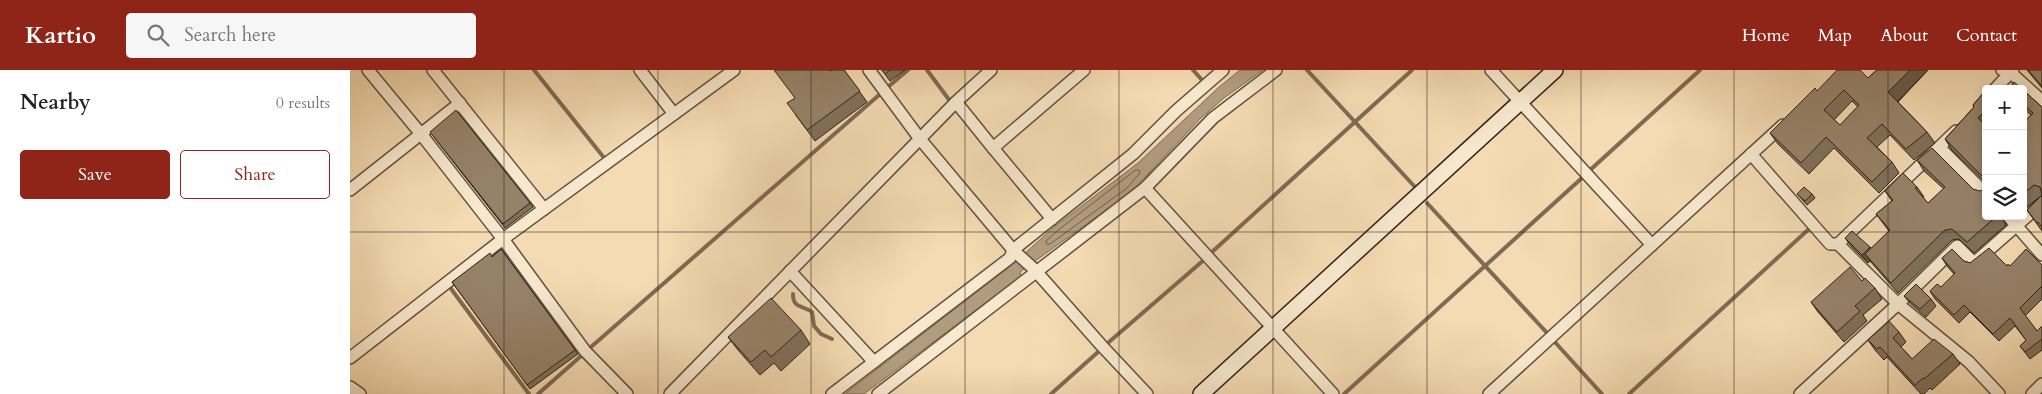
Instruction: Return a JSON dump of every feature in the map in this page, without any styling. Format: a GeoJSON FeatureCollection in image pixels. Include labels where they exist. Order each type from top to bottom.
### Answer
{"type":"FeatureCollection","features":[{"type":"Feature","properties":{"kind":"street"},"geometry":{"type":"LineString","coordinates":[[368,70],[503,239],[585,351],[627,394]]}},
{"type":"Feature","properties":{"kind":"street"},"geometry":{"type":"LineString","coordinates":[[433,70],[544,209]]}},
{"type":"Feature","properties":{"kind":"street"},"geometry":{"type":"LineString","coordinates":[[640,70],[674,114]]}},
{"type":"Feature","properties":{"kind":"street"},"geometry":{"type":"LineString","coordinates":[[350,358],[503,239],[734,70]]}},
{"type":"Feature","properties":{"kind":"street"},"geometry":{"type":"LineString","coordinates":[[869,70],[920,139],[1015,253],[1035,270],[1100,345],[1147,394]]}},
{"type":"Feature","properties":{"kind":"street"},"geometry":{"type":"LineString","coordinates":[[670,394],[956,102],[990,70]]}},
{"type":"Feature","properties":{"kind":"street"},"geometry":{"type":"LineString","coordinates":[[993,148],[1084,70]]}},
{"type":"Feature","properties":{"kind":"street"},"geometry":{"type":"LineString","coordinates":[[832,394],[1010,258],[1052,219],[1133,154],[1176,111],[1223,70]]}},
{"type":"Feature","properties":{"kind":"street"},"geometry":{"type":"LineString","coordinates":[[878,394],[1035,270],[1145,188],[1213,118],[1276,70]]}},
{"type":"Feature","properties":{"kind":"street"},"geometry":{"type":"LineString","coordinates":[[1491,70],[1652,245]]}},
{"type":"Feature","properties":{"kind":"street"},"geometry":{"type":"LineString","coordinates":[[1201,394],[1556,70]]}},
{"type":"Feature","properties":{"kind":"street"},"geometry":{"type":"LineString","coordinates":[[1998,85],[2008,71],[2042,101]]}},
{"type":"Feature","properties":{"kind":"street"},"geometry":{"type":"LineString","coordinates":[[956,102],[1052,219]]}},
{"type":"Feature","properties":{"kind":"street"},"geometry":{"type":"LineString","coordinates":[[350,190],[460,103]]}},
{"type":"Feature","properties":{"kind":"street"},"geometry":{"type":"LineString","coordinates":[[1489,394],[1793,115]]}},
{"type":"Feature","properties":{"kind":"street"},"geometry":{"type":"LineString","coordinates":[[1751,154],[1830,244],[1838,244],[1911,172],[1940,148],[1966,120]]}},
{"type":"Feature","properties":{"kind":"street"},"geometry":{"type":"LineString","coordinates":[[1940,148],[1982,190]]}},
{"type":"Feature","properties":{"kind":"street"},"geometry":{"type":"LineString","coordinates":[[1145,188],[1332,394]]}},
{"type":"Feature","properties":{"kind":"street"},"geometry":{"type":"LineString","coordinates":[[1800,394],[1898,304],[1956,246],[1974,263],[2042,203]]}},
{"type":"Feature","properties":{"kind":"street"},"geometry":{"type":"LineString","coordinates":[[2012,220],[2042,255]]}},
{"type":"Feature","properties":{"kind":"street"},"geometry":{"type":"LineString","coordinates":[[1838,244],[1898,304],[1969,362],[1999,394]]}},
{"type":"Feature","properties":{"kind":"street"},"geometry":{"type":"LineString","coordinates":[[790,271],[874,362]]}},
{"type":"Feature","properties":{"kind":"street"},"geometry":{"type":"LineString","coordinates":[[2032,394],[2042,384]]}},
{"type":"Feature","properties":{"kind":"street"},"geometry":{"type":"LineString","coordinates":[[350,387],[360,394]]}},
{"type":"Feature","properties":{"kind":"water"},"geometry":{"type":"Polygon","coordinates":[[[1240,70],[1263,70],[1224,98],[1201,118],[1131,192],[1020,272],[1021,276],[864,394],[845,394],[1013,264],[1054,227],[1138,163],[1219,87],[1240,70]]]}},
{"type":"Feature","properties":{"kind":"building"},"geometry":{"type":"Polygon","coordinates":[[[774,70],[844,70],[860,91],[807,130],[787,103],[795,98],[774,70]]]}},
{"type":"Feature","properties":{"kind":"building"},"geometry":{"type":"Polygon","coordinates":[[[882,70],[890,70],[885,74],[882,70]]]}},
{"type":"Feature","properties":{"kind":"building"},"geometry":{"type":"Polygon","coordinates":[[[1837,70],[1860,70],[1868,78],[1877,70],[1910,70],[1888,92],[1927,132],[1906,149],[1882,124],[1867,138],[1892,162],[1872,182],[1826,137],[1801,163],[1770,133],[1815,88],[1817,91],[1837,70]],[[1844,90],[1824,110],[1840,125],[1859,105],[1844,90]]]}},
{"type":"Feature","properties":{"kind":"building"},"geometry":{"type":"Polygon","coordinates":[[[2028,70],[2042,70],[2042,86],[2028,70]]]}},
{"type":"Feature","properties":{"kind":"building"},"geometry":{"type":"Polygon","coordinates":[[[2027,94],[2042,107],[2042,195],[2040,187],[2034,185],[2027,191],[2027,119],[2033,113],[2027,108],[2027,94]]]}},
{"type":"Feature","properties":{"kind":"building"},"geometry":{"type":"Polygon","coordinates":[[[1982,95],[1982,114],[1978,118],[1982,122],[1982,176],[1945,139],[1974,107],[1973,105],[1982,95]]]}},
{"type":"Feature","properties":{"kind":"building"},"geometry":{"type":"Polygon","coordinates":[[[456,110],[530,203],[503,224],[430,132],[456,110]]]}},
{"type":"Feature","properties":{"kind":"building"},"geometry":{"type":"Polygon","coordinates":[[[1932,148],[1973,189],[1982,190],[1982,220],[1992,220],[1967,242],[1952,229],[1945,230],[1891,283],[1865,254],[1890,230],[1876,214],[1893,200],[1885,191],[1903,173],[1917,187],[1915,188],[1928,203],[1945,187],[1917,160],[1932,148]]]}},
{"type":"Feature","properties":{"kind":"building"},"geometry":{"type":"Polygon","coordinates":[[[1804,187],[1812,194],[1805,201],[1797,194],[1804,187]]]}},
{"type":"Feature","properties":{"kind":"building"},"geometry":{"type":"Polygon","coordinates":[[[2042,195],[2042,227],[2037,223],[2027,210],[2042,195]]]}},
{"type":"Feature","properties":{"kind":"building"},"geometry":{"type":"Polygon","coordinates":[[[1852,231],[1870,247],[1862,255],[1845,238],[1852,231]]]}},
{"type":"Feature","properties":{"kind":"building"},"geometry":{"type":"Polygon","coordinates":[[[1989,248],[2007,266],[2008,264],[2010,266],[2026,249],[2042,265],[2042,286],[2020,308],[2037,331],[2042,326],[2042,339],[2025,352],[2020,346],[2026,340],[2010,318],[1993,334],[1964,305],[1954,315],[1930,291],[1937,284],[1941,287],[1955,273],[1942,258],[1952,249],[1964,261],[1970,263],[1989,248]]]}},
{"type":"Feature","properties":{"kind":"building"},"geometry":{"type":"Polygon","coordinates":[[[501,249],[575,350],[527,385],[452,282],[490,253],[492,257],[501,249]]]}},
{"type":"Feature","properties":{"kind":"building"},"geometry":{"type":"Polygon","coordinates":[[[1850,267],[1862,281],[1865,278],[1875,288],[1855,306],[1860,311],[1837,332],[1811,302],[1850,267]]]}},
{"type":"Feature","properties":{"kind":"building"},"geometry":{"type":"Polygon","coordinates":[[[1916,284],[1931,299],[1920,309],[1904,296],[1916,284]]]}},
{"type":"Feature","properties":{"kind":"building"},"geometry":{"type":"Polygon","coordinates":[[[771,298],[801,330],[771,357],[765,350],[751,362],[728,337],[771,298]]]}},
{"type":"Feature","properties":{"kind":"building"},"geometry":{"type":"Polygon","coordinates":[[[1889,321],[1899,332],[1893,338],[1912,359],[1934,339],[1953,354],[1915,385],[1880,347],[1877,349],[1868,340],[1889,321]]]}},
{"type":"Feature","properties":{"kind":"waterway"},"geometry":{"type":"LineString","coordinates":[[534,70],[605,159]]}},
{"type":"Feature","properties":{"kind":"waterway"},"geometry":{"type":"LineString","coordinates":[[889,86],[908,70]]}},
{"type":"Feature","properties":{"kind":"waterway"},"geometry":{"type":"LineString","coordinates":[[927,70],[950,101]]}},
{"type":"Feature","properties":{"kind":"waterway"},"geometry":{"type":"LineString","coordinates":[[1193,70],[1202,80]]}},
{"type":"Feature","properties":{"kind":"waterway"},"geometry":{"type":"LineString","coordinates":[[1307,70],[1415,187]]}},
{"type":"Feature","properties":{"kind":"waterway"},"geometry":{"type":"LineString","coordinates":[[1212,252],[1412,70]]}},
{"type":"Feature","properties":{"kind":"waterway"},"geometry":{"type":"LineString","coordinates":[[1589,171],[1700,70]]}},
{"type":"Feature","properties":{"kind":"waterway"},"geometry":{"type":"LineString","coordinates":[[591,347],[879,95]]}},
{"type":"Feature","properties":{"kind":"waterway"},"geometry":{"type":"LineString","coordinates":[[1344,394],[1583,177]]}},
{"type":"Feature","properties":{"kind":"waterway"},"geometry":{"type":"LineString","coordinates":[[1427,203],[1548,334]]}},
{"type":"Feature","properties":{"kind":"waterway"},"geometry":{"type":"LineString","coordinates":[[1629,394],[1810,228]]}},
{"type":"Feature","properties":{"kind":"waterway"},"geometry":{"type":"LineString","coordinates":[[1109,342],[1205,259]]}},
{"type":"Feature","properties":{"kind":"waterway"},"geometry":{"type":"LineString","coordinates":[[449,286],[529,394]]}},
{"type":"Feature","properties":{"kind":"waterway"},"geometry":{"type":"LineString","coordinates":[[793,294],[793,299],[799,306],[812,312],[814,326],[821,334],[832,339]]}},
{"type":"Feature","properties":{"kind":"waterway"},"geometry":{"type":"LineString","coordinates":[[1553,340],[1602,394]]}},
{"type":"Feature","properties":{"kind":"waterway"},"geometry":{"type":"LineString","coordinates":[[1051,394],[1098,352]]}},
{"type":"Feature","properties":{"kind":"waterway"},"geometry":{"type":"LineString","coordinates":[[538,394],[581,356]]}}]}
